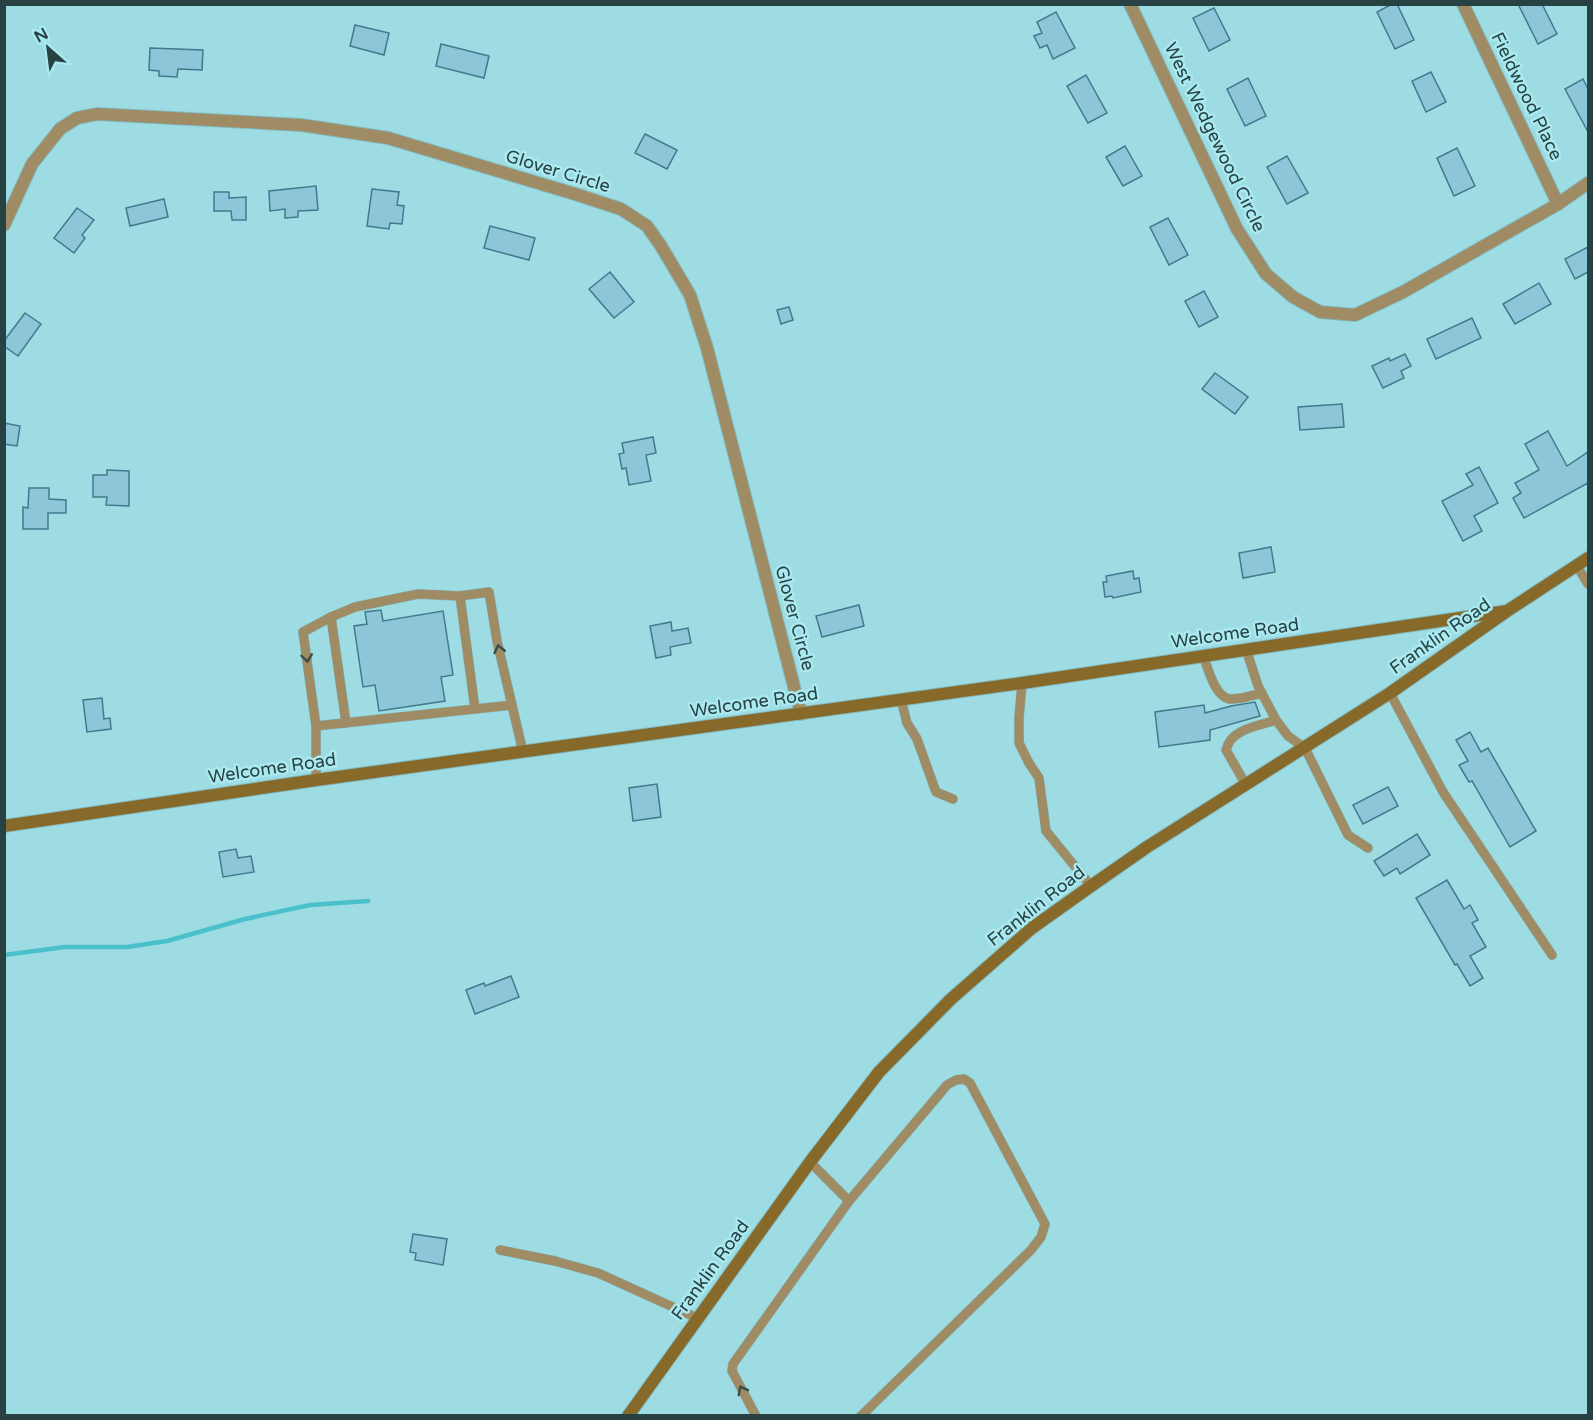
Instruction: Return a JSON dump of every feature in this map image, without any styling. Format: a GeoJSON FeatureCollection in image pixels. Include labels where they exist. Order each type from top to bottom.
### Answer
{"type":"FeatureCollection","features":[{"type":"Feature","properties":{"kind":"street","name":"West Wedgewood Circle"},"geometry":{"type":"LineString","coordinates":[[1130,4],[1237,229],[1266,274],[1293,297],[1320,312],[1355,315],[1403,292],[1558,204],[1588,183]]}},
{"type":"Feature","properties":{"kind":"street","name":"Fieldwood Place"},"geometry":{"type":"LineString","coordinates":[[1462,4],[1558,204]]}},
{"type":"Feature","properties":{"kind":"street","name":"Glover Circle"},"geometry":{"type":"LineString","coordinates":[[4,225],[32,164],[60,129],[77,118],[97,114],[301,125],[388,138],[621,209],[646,226],[661,246],[690,295],[707,348],[801,714]]}},
{"type":"Feature","properties":{"kind":"street","name":"Franklin Road"},"geometry":{"type":"LineString","coordinates":[[628,1416],[810,1162],[879,1072],[951,999],[1032,928],[1147,847],[1390,693],[1588,558]]}},
{"type":"Feature","properties":{"kind":"street","name":"Welcome Road"},"geometry":{"type":"LineString","coordinates":[[4,826],[316,780],[1023,683],[1508,611]]}},
{"type":"Feature","properties":{"kind":"lane"},"geometry":{"type":"LineString","coordinates":[[1577,566],[1588,584]]}},
{"type":"Feature","properties":{"kind":"lane"},"geometry":{"type":"LineString","coordinates":[[316,780],[316,726],[303,632],[355,607],[418,594],[460,596],[489,592],[497,641],[523,752]]}},
{"type":"Feature","properties":{"kind":"lane"},"geometry":{"type":"LineString","coordinates":[[460,596],[475,708]]}},
{"type":"Feature","properties":{"kind":"lane"},"geometry":{"type":"LineString","coordinates":[[331,617],[346,723]]}},
{"type":"Feature","properties":{"kind":"lane"},"geometry":{"type":"LineString","coordinates":[[1246,649],[1262,693],[1276,720],[1288,736],[1305,748],[1348,835],[1368,848]]}},
{"type":"Feature","properties":{"kind":"lane"},"geometry":{"type":"LineString","coordinates":[[1203,656],[1216,688],[1223,696],[1231,699],[1262,693]]}},
{"type":"Feature","properties":{"kind":"lane"},"geometry":{"type":"LineString","coordinates":[[1023,683],[1019,743],[1039,778],[1046,831],[1091,886]]}},
{"type":"Feature","properties":{"kind":"lane"},"geometry":{"type":"LineString","coordinates":[[1390,693],[1443,792],[1552,955]]}},
{"type":"Feature","properties":{"kind":"lane"},"geometry":{"type":"LineString","coordinates":[[901,699],[907,723],[917,739],[936,792],[952,799]]}},
{"type":"Feature","properties":{"kind":"lane"},"geometry":{"type":"LineString","coordinates":[[316,726],[512,705]]}},
{"type":"Feature","properties":{"kind":"lane"},"geometry":{"type":"LineString","coordinates":[[1246,785],[1226,750],[1230,741],[1248,729],[1276,720]]}},
{"type":"Feature","properties":{"kind":"lane"},"geometry":{"type":"LineString","coordinates":[[756,1416],[732,1371],[733,1365],[849,1201],[947,1085],[964,1079],[970,1083],[1045,1224],[1041,1237],[1031,1250],[861,1416]]}},
{"type":"Feature","properties":{"kind":"lane"},"geometry":{"type":"LineString","coordinates":[[810,1162],[849,1201]]}},
{"type":"Feature","properties":{"kind":"lane"},"geometry":{"type":"LineString","coordinates":[[500,1250],[555,1261],[598,1273],[697,1318]]}},
{"type":"Feature","properties":{"kind":"building"},"geometry":{"type":"Polygon","coordinates":[[[1392,4],[1397,4],[1414,40],[1395,49],[1377,12],[1392,4]]]}},
{"type":"Feature","properties":{"kind":"building"},"geometry":{"type":"Polygon","coordinates":[[[1518,4],[1542,4],[1557,34],[1538,44],[1518,4]]]}},
{"type":"Feature","properties":{"kind":"building"},"geometry":{"type":"Polygon","coordinates":[[[1214,8],[1230,40],[1209,51],[1193,18],[1214,8]]]}},
{"type":"Feature","properties":{"kind":"building"},"geometry":{"type":"Polygon","coordinates":[[[1056,12],[1075,48],[1053,59],[1047,45],[1040,48],[1034,36],[1042,33],[1037,22],[1056,12]]]}},
{"type":"Feature","properties":{"kind":"building"},"geometry":{"type":"Polygon","coordinates":[[[355,25],[389,33],[384,55],[350,46],[355,25]]]}},
{"type":"Feature","properties":{"kind":"building"},"geometry":{"type":"Polygon","coordinates":[[[441,44],[489,56],[484,78],[436,66],[441,44]]]}},
{"type":"Feature","properties":{"kind":"building"},"geometry":{"type":"Polygon","coordinates":[[[150,48],[203,50],[202,70],[178,69],[177,77],[159,76],[159,71],[149,70],[150,48]]]}},
{"type":"Feature","properties":{"kind":"building"},"geometry":{"type":"Polygon","coordinates":[[[1431,72],[1446,102],[1426,112],[1412,81],[1431,72]]]}},
{"type":"Feature","properties":{"kind":"building"},"geometry":{"type":"Polygon","coordinates":[[[1086,75],[1107,113],[1088,123],[1067,86],[1086,75]]]}},
{"type":"Feature","properties":{"kind":"building"},"geometry":{"type":"Polygon","coordinates":[[[1248,78],[1266,116],[1245,126],[1227,89],[1248,78]]]}},
{"type":"Feature","properties":{"kind":"building"},"geometry":{"type":"Polygon","coordinates":[[[1583,79],[1588,89],[1588,132],[1565,89],[1583,79]]]}},
{"type":"Feature","properties":{"kind":"building"},"geometry":{"type":"Polygon","coordinates":[[[645,134],[677,150],[667,169],[635,153],[645,134]]]}},
{"type":"Feature","properties":{"kind":"building"},"geometry":{"type":"Polygon","coordinates":[[[1125,146],[1142,176],[1123,186],[1106,157],[1125,146]]]}},
{"type":"Feature","properties":{"kind":"building"},"geometry":{"type":"Polygon","coordinates":[[[1457,148],[1475,186],[1454,196],[1437,158],[1457,148]]]}},
{"type":"Feature","properties":{"kind":"building"},"geometry":{"type":"Polygon","coordinates":[[[1287,156],[1308,193],[1287,204],[1267,167],[1287,156]]]}},
{"type":"Feature","properties":{"kind":"building"},"geometry":{"type":"Polygon","coordinates":[[[316,186],[318,210],[298,211],[298,217],[285,218],[285,209],[270,211],[269,191],[316,186]]]}},
{"type":"Feature","properties":{"kind":"building"},"geometry":{"type":"Polygon","coordinates":[[[372,189],[399,192],[397,205],[404,206],[402,224],[390,223],[389,229],[367,226],[372,189]]]}},
{"type":"Feature","properties":{"kind":"building"},"geometry":{"type":"Polygon","coordinates":[[[214,192],[229,192],[229,198],[246,197],[246,220],[232,220],[231,211],[214,211],[214,192]]]}},
{"type":"Feature","properties":{"kind":"building"},"geometry":{"type":"Polygon","coordinates":[[[164,199],[168,217],[130,226],[126,208],[164,199]]]}},
{"type":"Feature","properties":{"kind":"building"},"geometry":{"type":"Polygon","coordinates":[[[77,208],[94,220],[82,235],[85,238],[74,253],[54,238],[77,208]]]}},
{"type":"Feature","properties":{"kind":"building"},"geometry":{"type":"Polygon","coordinates":[[[1168,218],[1188,255],[1169,265],[1150,227],[1168,218]]]}},
{"type":"Feature","properties":{"kind":"building"},"geometry":{"type":"Polygon","coordinates":[[[490,226],[535,238],[529,260],[484,248],[490,226]]]}},
{"type":"Feature","properties":{"kind":"building"},"geometry":{"type":"Polygon","coordinates":[[[1588,247],[1588,272],[1575,279],[1565,259],[1588,247]]]}},
{"type":"Feature","properties":{"kind":"building"},"geometry":{"type":"Polygon","coordinates":[[[610,272],[634,302],[614,318],[589,289],[610,272]]]}},
{"type":"Feature","properties":{"kind":"building"},"geometry":{"type":"Polygon","coordinates":[[[1539,283],[1551,304],[1515,324],[1503,304],[1539,283]]]}},
{"type":"Feature","properties":{"kind":"building"},"geometry":{"type":"Polygon","coordinates":[[[1204,291],[1218,317],[1199,327],[1185,301],[1204,291]]]}},
{"type":"Feature","properties":{"kind":"building"},"geometry":{"type":"Polygon","coordinates":[[[789,307],[793,320],[781,324],[777,310],[789,307]]]}},
{"type":"Feature","properties":{"kind":"building"},"geometry":{"type":"Polygon","coordinates":[[[25,313],[41,324],[18,356],[4,346],[4,341],[25,313]]]}},
{"type":"Feature","properties":{"kind":"building"},"geometry":{"type":"Polygon","coordinates":[[[1472,318],[1481,338],[1436,359],[1427,339],[1472,318]]]}},
{"type":"Feature","properties":{"kind":"building"},"geometry":{"type":"Polygon","coordinates":[[[1405,354],[1411,366],[1401,371],[1404,378],[1383,388],[1372,366],[1405,354]]]}},
{"type":"Feature","properties":{"kind":"building"},"geometry":{"type":"Polygon","coordinates":[[[1215,373],[1248,397],[1235,414],[1202,389],[1215,373]]]}},
{"type":"Feature","properties":{"kind":"building"},"geometry":{"type":"Polygon","coordinates":[[[1342,404],[1344,427],[1300,430],[1298,407],[1342,404]]]}},
{"type":"Feature","properties":{"kind":"building"},"geometry":{"type":"Polygon","coordinates":[[[4,423],[20,426],[17,446],[4,444],[4,423]]]}},
{"type":"Feature","properties":{"kind":"building"},"geometry":{"type":"Polygon","coordinates":[[[1548,431],[1567,466],[1588,452],[1588,483],[1524,518],[1513,498],[1521,493],[1515,483],[1539,470],[1525,444],[1548,431]]]}},
{"type":"Feature","properties":{"kind":"building"},"geometry":{"type":"Polygon","coordinates":[[[653,437],[656,453],[646,455],[651,481],[629,485],[626,468],[622,469],[619,454],[624,453],[622,443],[653,437]]]}},
{"type":"Feature","properties":{"kind":"building"},"geometry":{"type":"Polygon","coordinates":[[[1479,467],[1498,503],[1474,516],[1482,531],[1463,541],[1442,501],[1473,485],[1466,474],[1479,467]]]}},
{"type":"Feature","properties":{"kind":"building"},"geometry":{"type":"Polygon","coordinates":[[[107,470],[129,471],[129,506],[106,505],[107,497],[93,497],[93,475],[107,475],[107,470]]]}},
{"type":"Feature","properties":{"kind":"building"},"geometry":{"type":"Polygon","coordinates":[[[29,488],[49,488],[49,499],[66,500],[66,513],[48,513],[48,529],[23,529],[23,507],[28,508],[29,488]]]}},
{"type":"Feature","properties":{"kind":"building"},"geometry":{"type":"Polygon","coordinates":[[[1271,547],[1275,572],[1243,578],[1239,553],[1271,547]]]}},
{"type":"Feature","properties":{"kind":"building"},"geometry":{"type":"Polygon","coordinates":[[[1133,571],[1134,579],[1139,578],[1141,592],[1113,598],[1112,596],[1105,597],[1103,582],[1107,582],[1106,576],[1133,571]]]}},
{"type":"Feature","properties":{"kind":"building"},"geometry":{"type":"Polygon","coordinates":[[[859,605],[864,626],[822,637],[816,616],[859,605]]]}},
{"type":"Feature","properties":{"kind":"building"},"geometry":{"type":"Polygon","coordinates":[[[381,610],[383,621],[443,611],[453,675],[441,677],[445,701],[379,711],[375,685],[363,687],[354,626],[367,624],[365,612],[381,610]]]}},
{"type":"Feature","properties":{"kind":"building"},"geometry":{"type":"Polygon","coordinates":[[[671,622],[672,631],[688,628],[691,643],[670,647],[671,655],[656,658],[650,626],[671,622]]]}},
{"type":"Feature","properties":{"kind":"building"},"geometry":{"type":"Polygon","coordinates":[[[102,698],[104,719],[110,718],[111,729],[87,732],[83,700],[102,698]]]}},
{"type":"Feature","properties":{"kind":"building"},"geometry":{"type":"Polygon","coordinates":[[[1255,702],[1260,716],[1210,730],[1210,740],[1159,747],[1155,712],[1204,705],[1205,713],[1255,702]]]}},
{"type":"Feature","properties":{"kind":"building"},"geometry":{"type":"Polygon","coordinates":[[[1470,732],[1481,752],[1488,748],[1536,831],[1510,847],[1472,781],[1469,782],[1459,765],[1468,761],[1456,740],[1470,732]]]}},
{"type":"Feature","properties":{"kind":"building"},"geometry":{"type":"Polygon","coordinates":[[[657,784],[661,817],[633,821],[629,788],[657,784]]]}},
{"type":"Feature","properties":{"kind":"building"},"geometry":{"type":"Polygon","coordinates":[[[1388,787],[1398,806],[1363,824],[1353,805],[1388,787]]]}},
{"type":"Feature","properties":{"kind":"building"},"geometry":{"type":"Polygon","coordinates":[[[1417,834],[1430,855],[1400,874],[1397,868],[1384,876],[1374,861],[1417,834]]]}},
{"type":"Feature","properties":{"kind":"building"},"geometry":{"type":"Polygon","coordinates":[[[236,849],[238,858],[251,856],[254,872],[223,877],[219,852],[236,849]]]}},
{"type":"Feature","properties":{"kind":"building"},"geometry":{"type":"Polygon","coordinates":[[[1447,880],[1464,909],[1470,905],[1478,920],[1472,923],[1486,947],[1470,956],[1483,978],[1470,986],[1457,964],[1455,965],[1416,898],[1447,880]]]}},
{"type":"Feature","properties":{"kind":"building"},"geometry":{"type":"Polygon","coordinates":[[[511,976],[519,997],[475,1014],[466,990],[484,983],[485,986],[511,976]]]}},
{"type":"Feature","properties":{"kind":"building"},"geometry":{"type":"Polygon","coordinates":[[[413,1234],[447,1239],[443,1265],[415,1260],[416,1253],[410,1252],[413,1234]]]}},
{"type":"Feature","properties":{"kind":"waterway"},"geometry":{"type":"LineString","coordinates":[[4,955],[65,947],[127,947],[167,941],[245,919],[310,905],[368,901]]}}]}
